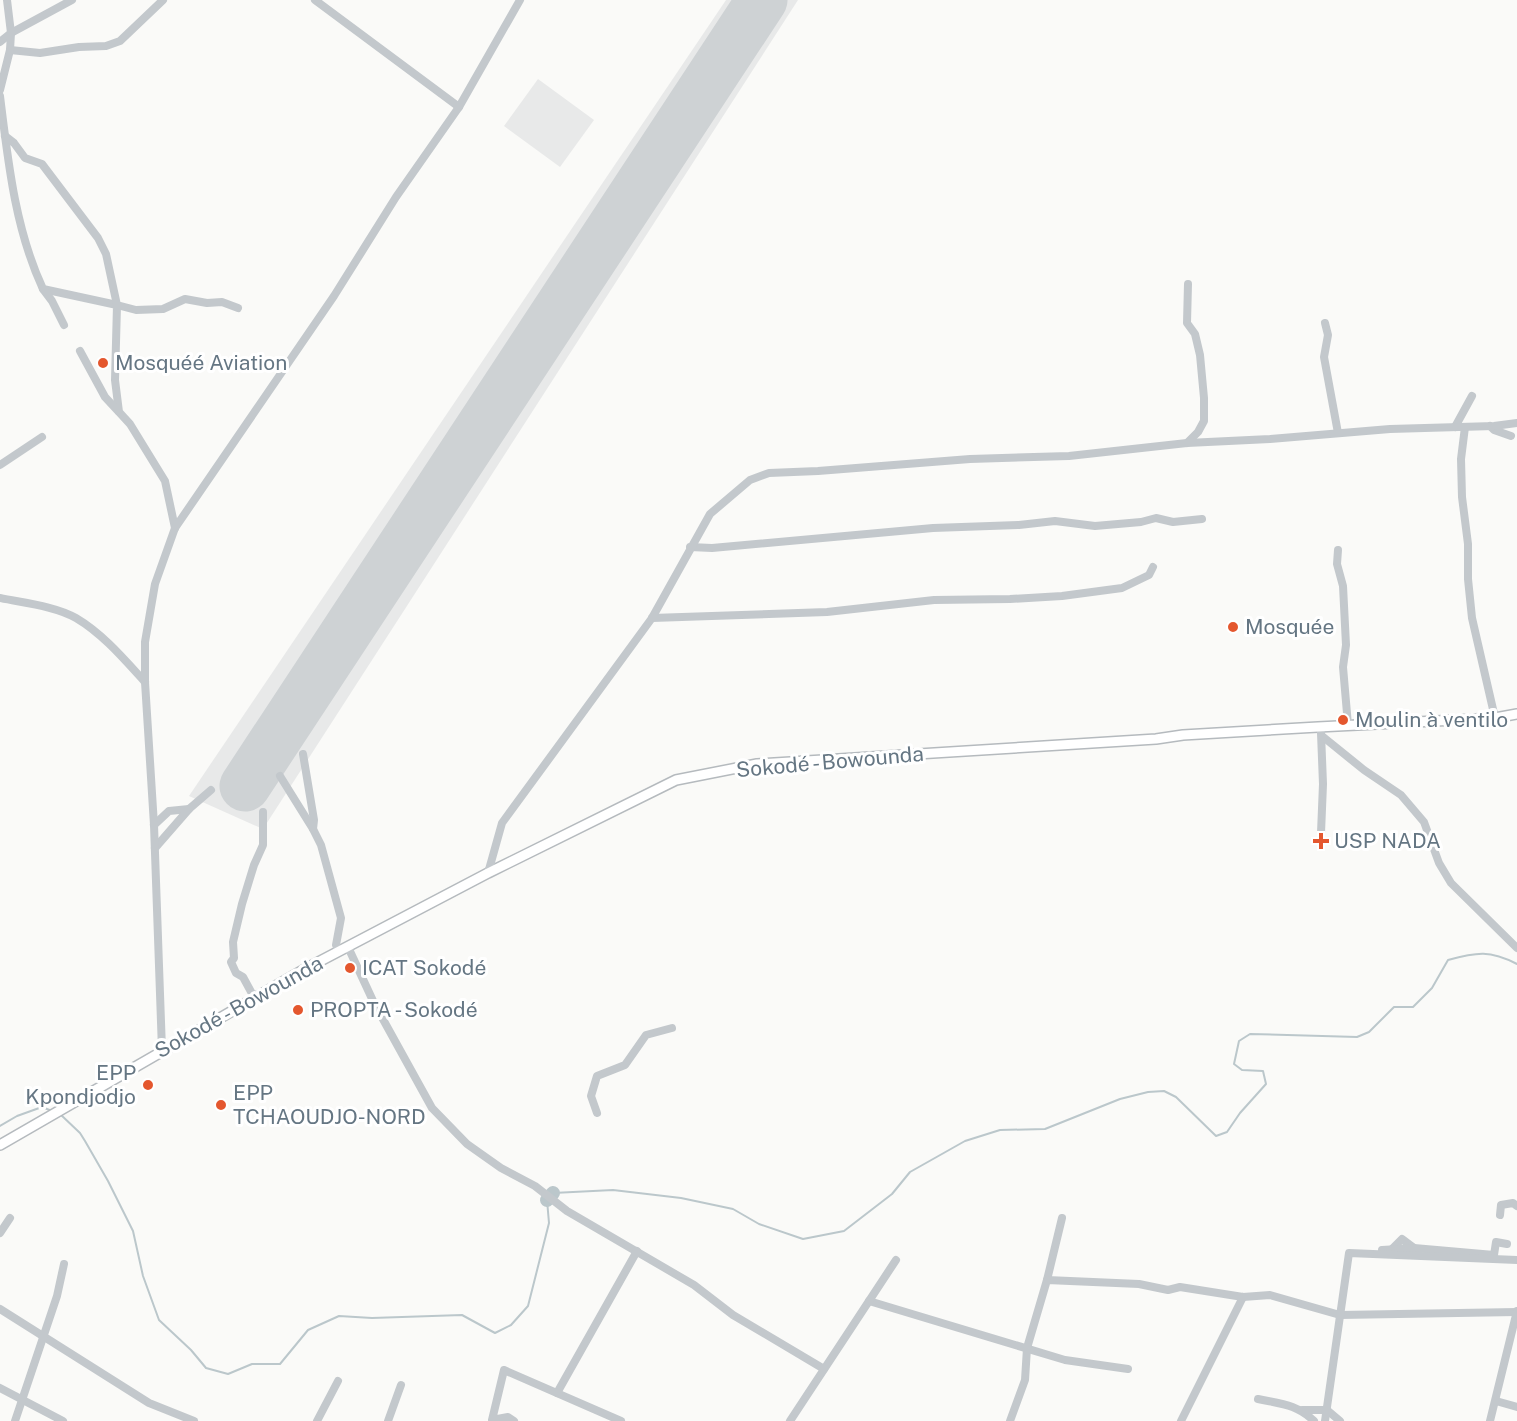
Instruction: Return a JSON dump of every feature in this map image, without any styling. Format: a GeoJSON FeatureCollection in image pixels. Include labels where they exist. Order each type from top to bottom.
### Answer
{"type":"FeatureCollection","features":[{"type":"Feature","properties":{"kind":"main road","name":"Sokodé - Bowounda"},"geometry":{"type":"LineString","coordinates":[[0,1145],[162,1050],[343,949],[488,873],[676,780],[757,764],[1146,740],[1183,735],[1320,731],[1348,725],[1495,718],[1517,714]]}},
{"type":"Feature","properties":{"kind":"street"},"geometry":{"type":"LineString","coordinates":[[0,90],[10,50],[11,33],[7,0]]}},
{"type":"Feature","properties":{"kind":"street"},"geometry":{"type":"LineString","coordinates":[[0,42],[11,33],[72,0]]}},
{"type":"Feature","properties":{"kind":"street"},"geometry":{"type":"LineString","coordinates":[[10,50],[40,53],[79,47],[106,46],[120,41],[162,0]]}},
{"type":"Feature","properties":{"kind":"street"},"geometry":{"type":"LineString","coordinates":[[315,0],[459,108]]}},
{"type":"Feature","properties":{"kind":"street"},"geometry":{"type":"LineString","coordinates":[[162,1050],[154,825],[145,682],[145,642],[155,584],[175,528],[334,296],[396,197],[459,108],[520,0]]}},
{"type":"Feature","properties":{"kind":"street"},"geometry":{"type":"LineString","coordinates":[[0,96],[22,235],[43,289],[64,325]]}},
{"type":"Feature","properties":{"kind":"street"},"geometry":{"type":"LineString","coordinates":[[5,136],[14,143],[25,158],[42,164],[98,238],[106,254],[117,305],[116,380],[119,412]]}},
{"type":"Feature","properties":{"kind":"street"},"geometry":{"type":"LineString","coordinates":[[1187,444],[1204,421],[1200,355],[1195,334],[1187,323],[1188,284]]}},
{"type":"Feature","properties":{"kind":"street"},"geometry":{"type":"LineString","coordinates":[[43,289],[136,310],[163,309],[185,299],[207,303],[222,302],[238,308]]}},
{"type":"Feature","properties":{"kind":"street"},"geometry":{"type":"LineString","coordinates":[[1325,323],[1328,335],[1324,357],[1338,433]]}},
{"type":"Feature","properties":{"kind":"street"},"geometry":{"type":"LineString","coordinates":[[80,351],[105,397],[130,424],[165,482],[175,528]]}},
{"type":"Feature","properties":{"kind":"street"},"geometry":{"type":"LineString","coordinates":[[1455,427],[1472,396]]}},
{"type":"Feature","properties":{"kind":"street"},"geometry":{"type":"LineString","coordinates":[[488,873],[502,823],[652,618],[710,513],[750,480],[769,473],[970,459],[1069,456],[1187,444],[1390,429],[1517,423]]}},
{"type":"Feature","properties":{"kind":"street"},"geometry":{"type":"LineString","coordinates":[[1490,426],[1511,436]]}},
{"type":"Feature","properties":{"kind":"street"},"geometry":{"type":"LineString","coordinates":[[1466,438],[1469,427]]}},
{"type":"Feature","properties":{"kind":"street"},"geometry":{"type":"LineString","coordinates":[[1469,427],[1461,459],[1462,496],[1468,544],[1468,579],[1472,618],[1495,718]]}},
{"type":"Feature","properties":{"kind":"street"},"geometry":{"type":"LineString","coordinates":[[0,465],[42,437]]}},
{"type":"Feature","properties":{"kind":"street"},"geometry":{"type":"LineString","coordinates":[[690,546],[712,548],[933,528],[1019,525],[1055,521],[1095,526],[1141,522],[1156,518],[1173,522],[1202,519]]}},
{"type":"Feature","properties":{"kind":"street"},"geometry":{"type":"LineString","coordinates":[[1338,550],[1337,564],[1344,598],[1346,645],[1343,667],[1348,725]]}},
{"type":"Feature","properties":{"kind":"street"},"geometry":{"type":"LineString","coordinates":[[652,618],[826,612],[934,600],[1062,596],[1122,588],[1149,575],[1153,567]]}},
{"type":"Feature","properties":{"kind":"street"},"geometry":{"type":"LineString","coordinates":[[0,598],[51,609],[75,617],[100,635],[145,682]]}},
{"type":"Feature","properties":{"kind":"street"},"geometry":{"type":"LineString","coordinates":[[1320,731],[1323,784],[1321,833]]}},
{"type":"Feature","properties":{"kind":"street"},"geometry":{"type":"LineString","coordinates":[[1320,731],[1364,770],[1401,795],[1424,822],[1439,863],[1451,883],[1517,948]]}},
{"type":"Feature","properties":{"kind":"street"},"geometry":{"type":"LineString","coordinates":[[303,754],[314,820],[313,829]]}},
{"type":"Feature","properties":{"kind":"street"},"geometry":{"type":"LineString","coordinates":[[280,776],[313,829],[324,855],[341,918],[336,945],[343,949],[432,1108],[467,1144],[501,1168],[535,1186],[567,1211],[694,1285],[733,1315],[824,1369]]}},
{"type":"Feature","properties":{"kind":"street"},"geometry":{"type":"LineString","coordinates":[[155,849],[189,809],[212,790]]}},
{"type":"Feature","properties":{"kind":"street"},"geometry":{"type":"LineString","coordinates":[[154,825],[169,811],[189,809]]}},
{"type":"Feature","properties":{"kind":"street"},"geometry":{"type":"LineString","coordinates":[[255,999],[243,977],[236,973],[231,962],[234,958],[233,942],[242,904],[263,845],[263,812]]}},
{"type":"Feature","properties":{"kind":"street"},"geometry":{"type":"LineString","coordinates":[[597,1113],[591,1096],[597,1076],[625,1065],[646,1035],[672,1028]]}},
{"type":"Feature","properties":{"kind":"street"},"geometry":{"type":"LineString","coordinates":[[1500,1215],[1501,1205],[1513,1203],[1517,1206]]}},
{"type":"Feature","properties":{"kind":"street"},"geometry":{"type":"LineString","coordinates":[[0,1233],[10,1218]]}},
{"type":"Feature","properties":{"kind":"street"},"geometry":{"type":"LineString","coordinates":[[1010,1421],[1025,1380],[1027,1348],[1062,1218]]}},
{"type":"Feature","properties":{"kind":"street"},"geometry":{"type":"LineString","coordinates":[[1369,1254],[1372,1251],[1414,1248],[1494,1255],[1496,1242],[1507,1244]]}},
{"type":"Feature","properties":{"kind":"street"},"geometry":{"type":"LineString","coordinates":[[557,1393],[637,1251]]}},
{"type":"Feature","properties":{"kind":"street"},"geometry":{"type":"LineString","coordinates":[[1325,1421],[1349,1253],[1517,1260]]}},
{"type":"Feature","properties":{"kind":"street"},"geometry":{"type":"LineString","coordinates":[[790,1421],[896,1260]]}},
{"type":"Feature","properties":{"kind":"street"},"geometry":{"type":"LineString","coordinates":[[15,1421],[57,1296],[64,1264]]}},
{"type":"Feature","properties":{"kind":"street"},"geometry":{"type":"LineString","coordinates":[[1047,1280],[1139,1284],[1168,1290],[1180,1287],[1243,1297],[1270,1295],[1340,1315],[1517,1311],[1515,1333],[1490,1421]]}},
{"type":"Feature","properties":{"kind":"street"},"geometry":{"type":"LineString","coordinates":[[1181,1421],[1243,1297]]}},
{"type":"Feature","properties":{"kind":"street"},"geometry":{"type":"LineString","coordinates":[[869,1301],[1065,1360],[1128,1369]]}},
{"type":"Feature","properties":{"kind":"street"},"geometry":{"type":"LineString","coordinates":[[0,1309],[149,1403],[193,1421]]}},
{"type":"Feature","properties":{"kind":"street"},"geometry":{"type":"LineString","coordinates":[[514,1421],[508,1417],[492,1420],[504,1370],[620,1421]]}},
{"type":"Feature","properties":{"kind":"street"},"geometry":{"type":"LineString","coordinates":[[317,1421],[338,1381]]}},
{"type":"Feature","properties":{"kind":"street"},"geometry":{"type":"LineString","coordinates":[[388,1421],[401,1385]]}},
{"type":"Feature","properties":{"kind":"street"},"geometry":{"type":"LineString","coordinates":[[0,1388],[63,1421]]}},
{"type":"Feature","properties":{"kind":"street"},"geometry":{"type":"LineString","coordinates":[[1258,1400],[1285,1404],[1302,1410],[1327,1410],[1340,1421]]}},
{"type":"Feature","properties":{"kind":"street"},"geometry":{"type":"LineString","coordinates":[[1496,1401],[1517,1407]]}},
{"type":"Feature","properties":{"kind":"street"},"geometry":{"type":"LineString","coordinates":[[1302,1410],[1314,1421]]}},
{"type":"Feature","properties":{"kind":"shaded area"},"geometry":{"type":"Polygon","coordinates":[[[726,0],[798,0],[263,829],[189,796],[726,0]]]}},
{"type":"Feature","properties":{"kind":"shaded area"},"geometry":{"type":"Polygon","coordinates":[[[538,79],[594,120],[560,167],[504,126],[538,79]]]}},
{"type":"Feature","properties":{"kind":"waterway"},"geometry":{"type":"LineString","coordinates":[[553,1193],[613,1190],[681,1198],[733,1209],[759,1224],[803,1239],[844,1231],[892,1194],[910,1172],[965,1141],[1000,1130],[1045,1129],[1120,1099],[1148,1092],[1164,1091],[1176,1097],[1216,1136],[1227,1132],[1240,1113],[1266,1084],[1263,1071],[1242,1070],[1234,1064],[1239,1041],[1250,1034],[1357,1037],[1369,1032],[1394,1007],[1413,1007],[1432,988],[1448,960],[1467,955],[1491,954],[1517,964]]}},
{"type":"Feature","properties":{"kind":"waterway"},"geometry":{"type":"LineString","coordinates":[[0,1126],[17,1116],[42,1107],[52,1111]]}},
{"type":"Feature","properties":{"kind":"waterway"},"geometry":{"type":"LineString","coordinates":[[60,1114],[85,1141],[133,1231],[143,1276],[159,1320],[191,1350],[206,1368],[228,1374],[252,1364],[280,1364],[308,1330],[339,1316],[372,1318],[462,1315],[495,1333],[511,1325],[528,1306],[549,1223],[547,1200]]}},
{"type":"Feature","properties":{"kind":"waterway"},"geometry":{"type":"LineString","coordinates":[[547,1200],[553,1193]]}},
{"type":"Feature","properties":{"kind":"runway"},"geometry":{"type":"LineString","coordinates":[[245,786],[762,0]]}},
{"type":"Feature","properties":{"kind":"place","name":"Mosquéé Aviation"},"geometry":{"type":"Point","coordinates":[103,363]}},
{"type":"Feature","properties":{"kind":"place","name":"Mosquée"},"geometry":{"type":"Point","coordinates":[1233,627]}},
{"type":"Feature","properties":{"kind":"place","name":"Moulin à ventilo"},"geometry":{"type":"Point","coordinates":[1343,720]}},
{"type":"Feature","properties":{"kind":"place","name":"USP NADA"},"geometry":{"type":"Point","coordinates":[1321,841]}},
{"type":"Feature","properties":{"kind":"place","name":"ICAT Sokodé"},"geometry":{"type":"Point","coordinates":[350,968]}},
{"type":"Feature","properties":{"kind":"place","name":"PROPTA - Sokodé"},"geometry":{"type":"Point","coordinates":[298,1010]}},
{"type":"Feature","properties":{"kind":"place","name":"EPP Kpondjodjo"},"geometry":{"type":"Point","coordinates":[148,1085]}},
{"type":"Feature","properties":{"kind":"place","name":"EPP TCHAOUDJO-NORD"},"geometry":{"type":"Point","coordinates":[221,1105]}}]}
